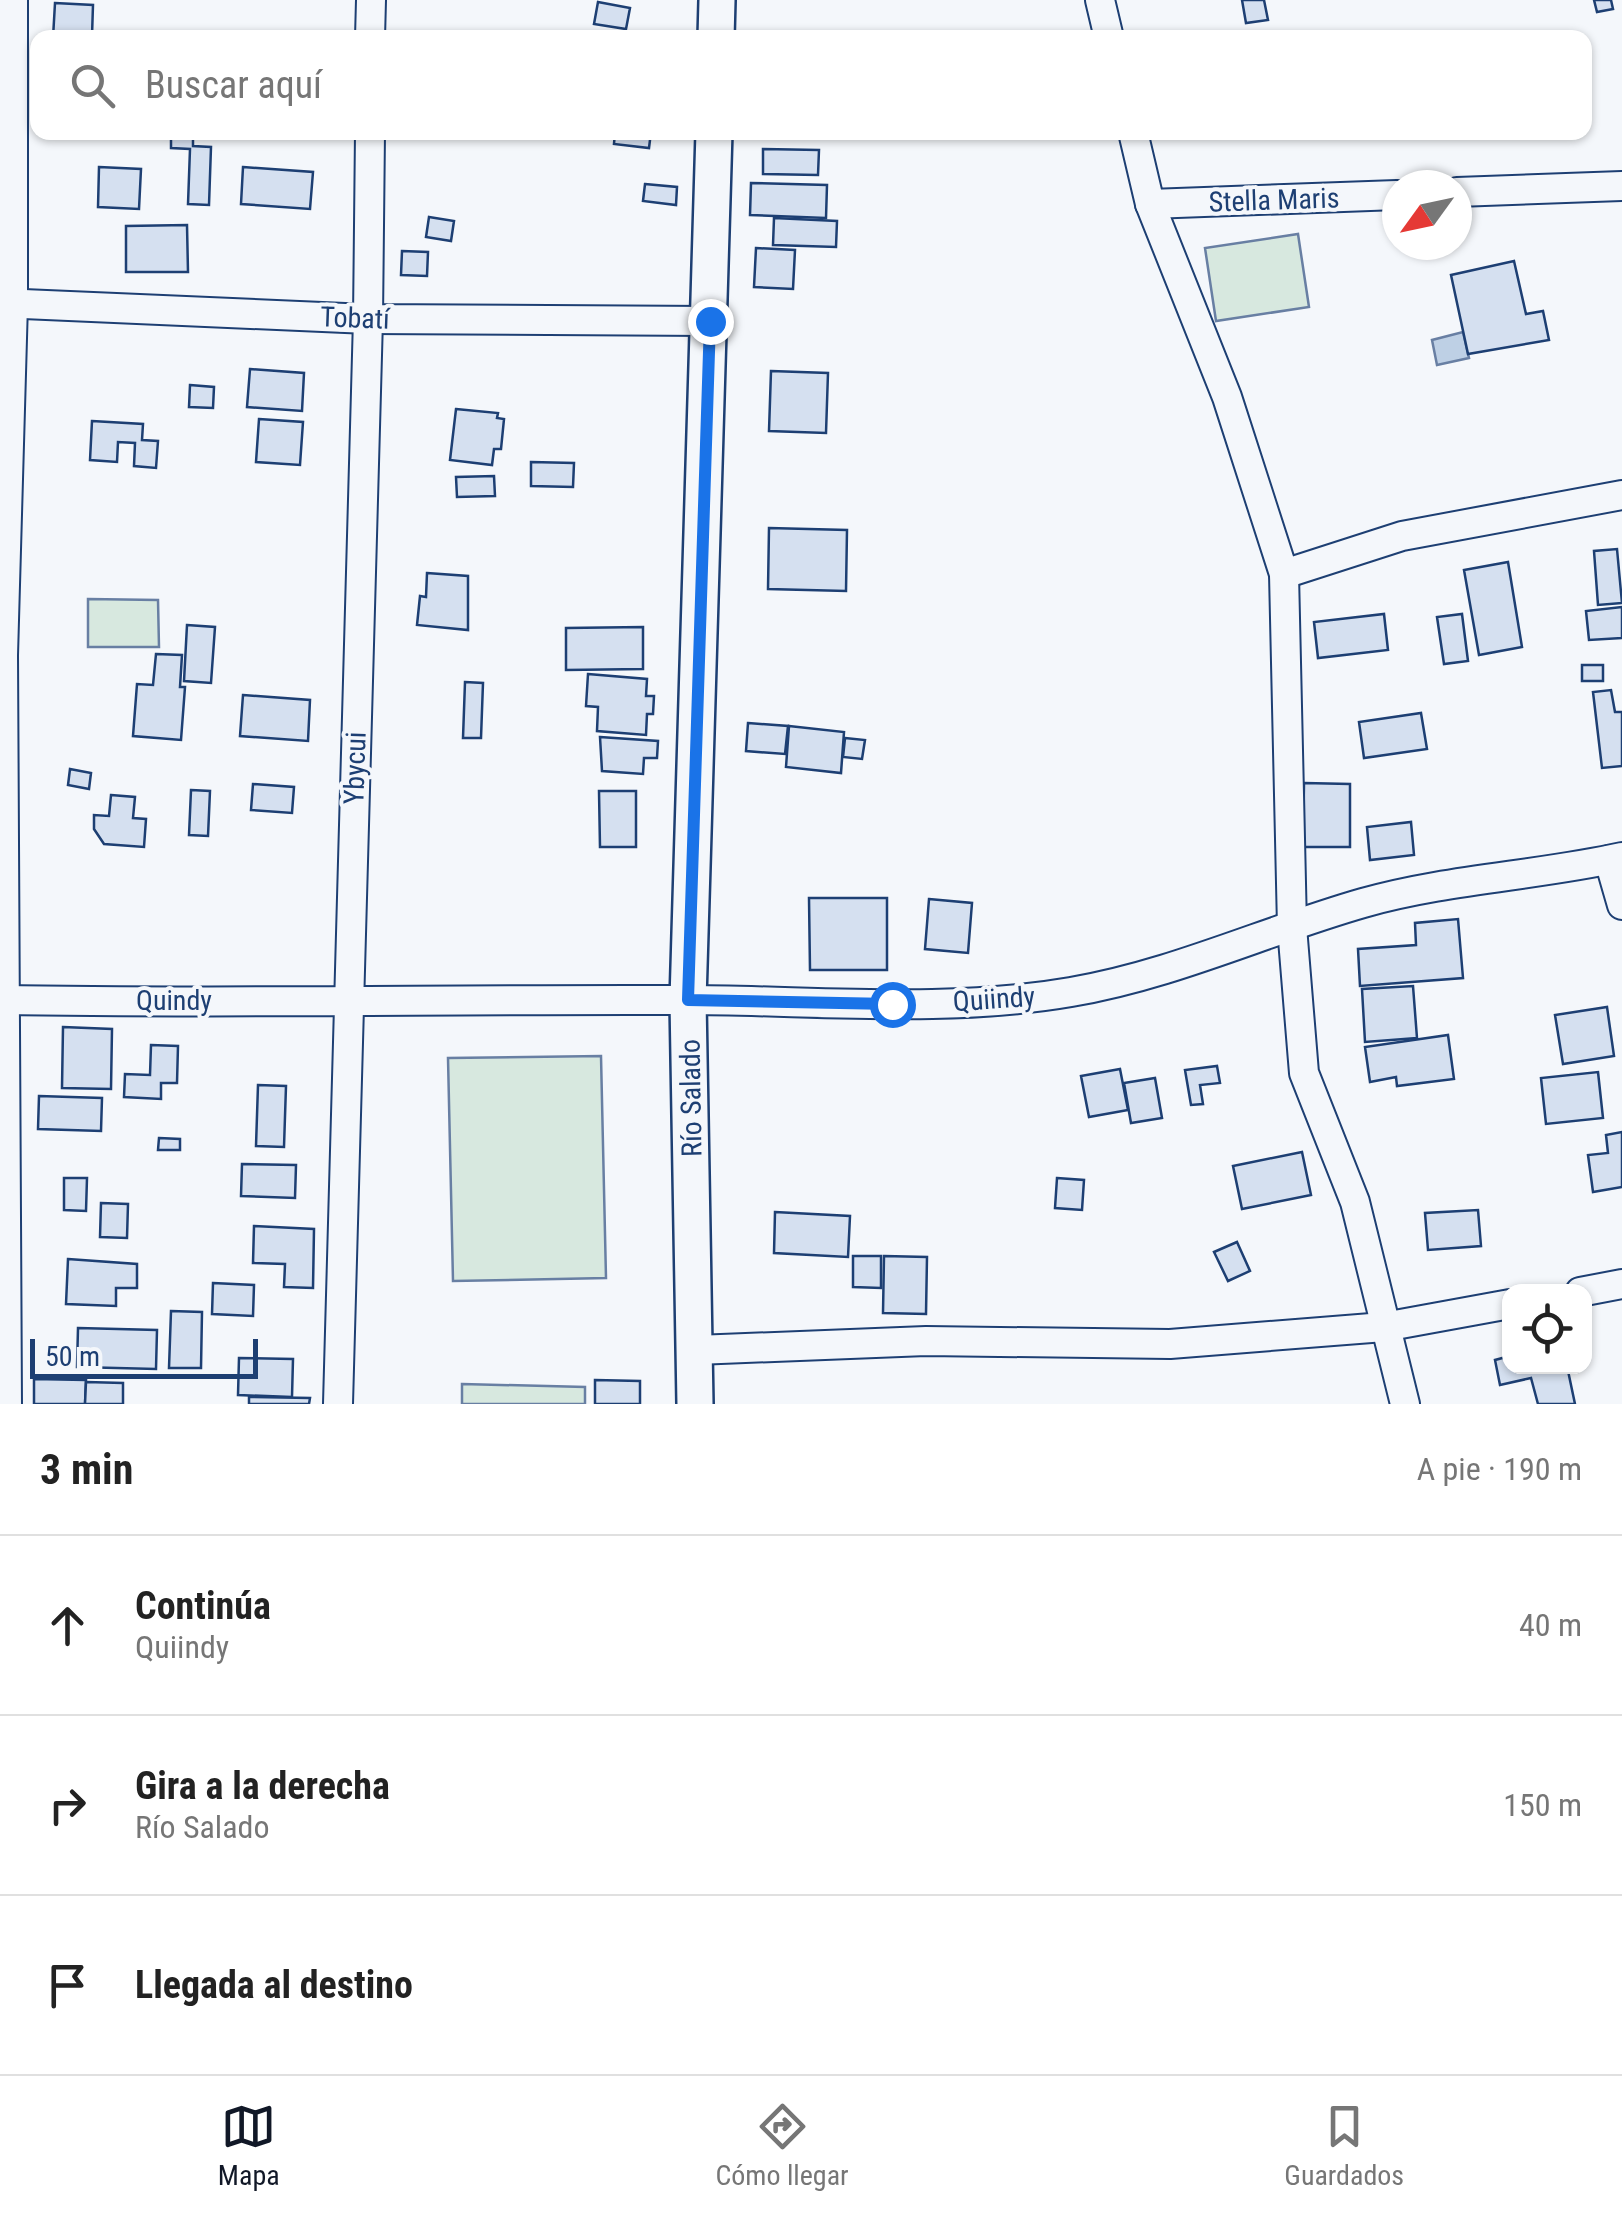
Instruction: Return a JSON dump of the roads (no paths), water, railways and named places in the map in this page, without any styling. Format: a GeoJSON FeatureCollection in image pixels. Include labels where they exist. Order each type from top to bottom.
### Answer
{"type":"FeatureCollection","features":[{"type":"Feature","properties":{"kind":"street"},"geometry":{"type":"LineString","coordinates":[[6,1404],[1,655],[13,0]]}},
{"type":"Feature","properties":{"kind":"street"},"geometry":{"type":"LineString","coordinates":[[370,30],[371,0]]}},
{"type":"Feature","properties":{"kind":"street"},"geometry":{"type":"LineString","coordinates":[[716,30],[717,0]]}},
{"type":"Feature","properties":{"kind":"street"},"geometry":{"type":"LineString","coordinates":[[1100,0],[1107,30]]}},
{"type":"Feature","properties":{"kind":"street","name":"Ybycui"},"geometry":{"type":"LineString","coordinates":[[338,1404],[370,140]]}},
{"type":"Feature","properties":{"kind":"street","name":"Río Salado"},"geometry":{"type":"LineString","coordinates":[[695,1404],[688,1000],[714,140]]}},
{"type":"Feature","properties":{"kind":"street"},"geometry":{"type":"LineString","coordinates":[[1134,140],[1150,204],[1226,397],[1284,574],[1292,928],[1304,1072],[1355,1202],[1405,1404]]}},
{"type":"Feature","properties":{"kind":"street"},"geometry":{"type":"LineString","coordinates":[[1472,191],[1622,186]]}},
{"type":"Feature","properties":{"kind":"street","name":"Stella Maris"},"geometry":{"type":"LineString","coordinates":[[1150,204],[1382,196]]}},
{"type":"Feature","properties":{"kind":"street","name":"Tobatí"},"geometry":{"type":"LineString","coordinates":[[7,303],[368,319],[710,321]]}},
{"type":"Feature","properties":{"kind":"street"},"geometry":{"type":"LineString","coordinates":[[1284,574],[1402,536],[1622,495]]}},
{"type":"Feature","properties":{"kind":"street"},"geometry":{"type":"LineString","coordinates":[[1616,858],[1622,905]]}},
{"type":"Feature","properties":{"kind":"street","name":"Quiindy"},"geometry":{"type":"LineString","coordinates":[[348,1001],[892,1004],[1072,992],[1220,954],[1362,904],[1458,882],[1616,858]]}},
{"type":"Feature","properties":{"kind":"street","name":"Quindy"},"geometry":{"type":"LineString","coordinates":[[4,1000],[348,1001]]}},
{"type":"Feature","properties":{"kind":"street"},"geometry":{"type":"LineString","coordinates":[[1592,1290],[1622,1284]]}},
{"type":"Feature","properties":{"kind":"street"},"geometry":{"type":"LineString","coordinates":[[696,1350],[926,1341],[1170,1344],[1384,1327],[1502,1305]]}},
{"type":"Feature","properties":{"kind":"water"},"geometry":{"type":"Polygon","coordinates":[[[1463,332],[1469,358],[1437,365],[1432,340],[1463,332]]]}}]}
